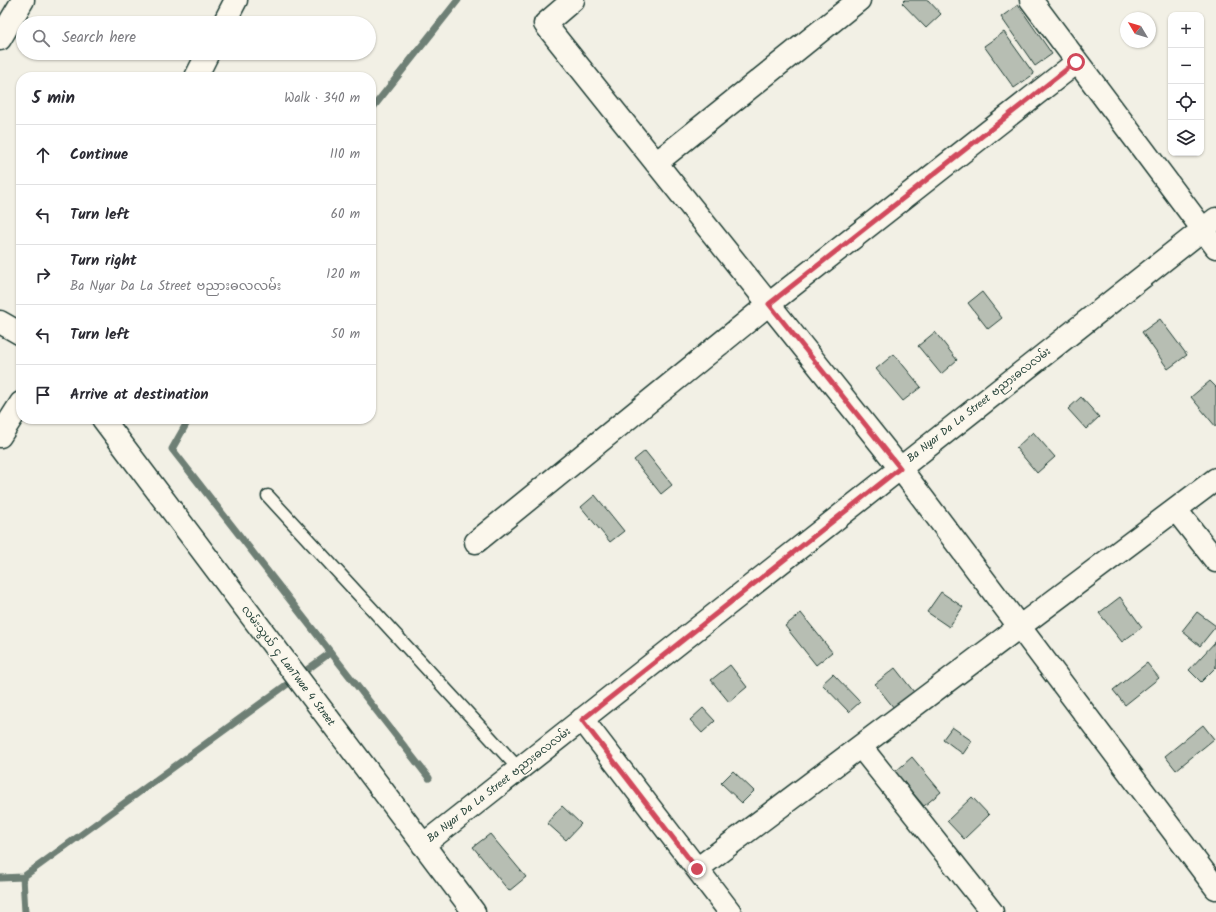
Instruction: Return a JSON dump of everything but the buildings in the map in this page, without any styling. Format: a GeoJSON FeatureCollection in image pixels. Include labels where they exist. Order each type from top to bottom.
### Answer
{"type":"FeatureCollection","features":[{"type":"Feature","properties":{"kind":"street"},"geometry":{"type":"LineString","coordinates":[[0,38],[23,0]]}},
{"type":"Feature","properties":{"kind":"street"},"geometry":{"type":"LineString","coordinates":[[573,0],[544,24],[900,468],[1216,888]]}},
{"type":"Feature","properties":{"kind":"street"},"geometry":{"type":"LineString","coordinates":[[656,163],[859,0]]}},
{"type":"Feature","properties":{"kind":"street"},"geometry":{"type":"LineString","coordinates":[[1031,0],[1076,62],[1209,224],[1216,247]]}},
{"type":"Feature","properties":{"kind":"street"},"geometry":{"type":"LineString","coordinates":[[227,16],[234,1]]}},
{"type":"Feature","properties":{"kind":"street"},"geometry":{"type":"LineString","coordinates":[[198,72],[204,60]]}},
{"type":"Feature","properties":{"kind":"street"},"geometry":{"type":"LineString","coordinates":[[476,542],[769,304],[1076,62]]}},
{"type":"Feature","properties":{"kind":"street","name":"Ba Nyar Da La Street ဗညားဓလလမ်း"},"geometry":{"type":"LineString","coordinates":[[423,845],[1209,224]]}},
{"type":"Feature","properties":{"kind":"street"},"geometry":{"type":"LineString","coordinates":[[0,322],[16,331]]}},
{"type":"Feature","properties":{"kind":"street"},"geometry":{"type":"LineString","coordinates":[[0,436],[16,412]]}},
{"type":"Feature","properties":{"kind":"street","name":"လမ်းသွယ် ၄ LanTwae 4 Street"},"geometry":{"type":"LineString","coordinates":[[107,424],[474,912]]}},
{"type":"Feature","properties":{"kind":"street"},"geometry":{"type":"LineString","coordinates":[[697,869],[1216,480]]}},
{"type":"Feature","properties":{"kind":"street"},"geometry":{"type":"LineString","coordinates":[[1176,510],[1216,561]]}},
{"type":"Feature","properties":{"kind":"street"},"geometry":{"type":"LineString","coordinates":[[582,720],[730,912]]}},
{"type":"Feature","properties":{"kind":"street"},"geometry":{"type":"LineString","coordinates":[[861,747],[983,909]]}},
{"type":"Feature","properties":{"kind":"lane"},"geometry":{"type":"LineString","coordinates":[[268,496],[519,769]]}},
{"type":"Feature","properties":{"kind":"waterway"},"geometry":{"type":"LineString","coordinates":[[376,104],[458,0]]}},
{"type":"Feature","properties":{"kind":"waterway"},"geometry":{"type":"LineString","coordinates":[[186,424],[172,449],[429,778]]}},
{"type":"Feature","properties":{"kind":"waterway"},"geometry":{"type":"LineString","coordinates":[[25,912],[23,877],[330,653]]}},
{"type":"Feature","properties":{"kind":"waterway"},"geometry":{"type":"LineString","coordinates":[[0,878],[23,877]]}},
{"type":"Feature","properties":{"kind":"route"},"geometry":{"type":"LineString","coordinates":[[697,869],[582,720],[900,468],[769,304],[1076,62]]}}]}
